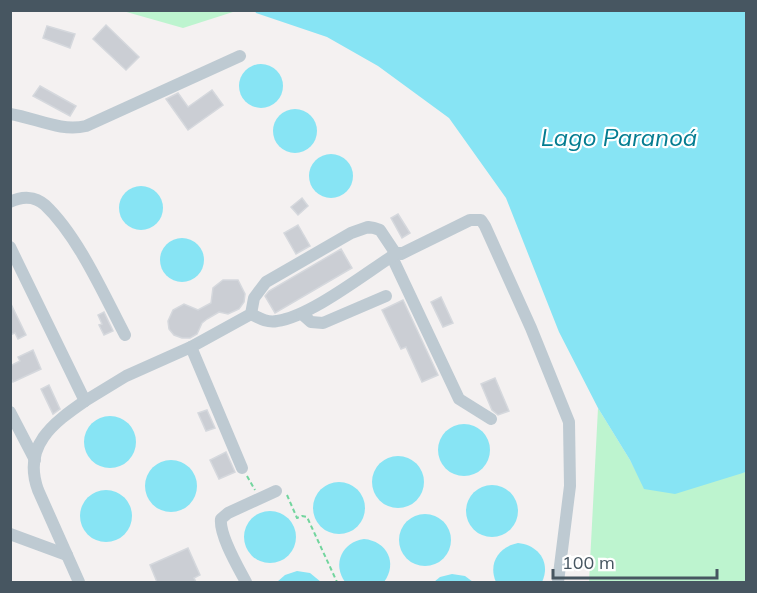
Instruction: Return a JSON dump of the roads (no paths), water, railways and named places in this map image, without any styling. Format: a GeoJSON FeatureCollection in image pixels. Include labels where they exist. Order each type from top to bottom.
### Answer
{"type":"FeatureCollection","features":[{"type":"Feature","properties":{"kind":"lane"},"geometry":{"type":"LineString","coordinates":[[10,114],[56,126],[73,128],[86,126],[240,56]]}},
{"type":"Feature","properties":{"kind":"lane"},"geometry":{"type":"LineString","coordinates":[[14,198],[28,198],[44,204],[82,254],[125,335]]}},
{"type":"Feature","properties":{"kind":"lane"},"geometry":{"type":"LineString","coordinates":[[251,314],[263,320],[276,322],[302,314],[395,255],[404,253],[470,220],[481,220],[531,328],[569,422],[570,486],[558,582]]}},
{"type":"Feature","properties":{"kind":"lane"},"geometry":{"type":"LineString","coordinates":[[251,314],[254,298],[266,282],[351,233],[368,227],[380,230],[395,255],[459,399],[491,419]]}},
{"type":"Feature","properties":{"kind":"lane"},"geometry":{"type":"LineString","coordinates":[[10,247],[85,401]]}},
{"type":"Feature","properties":{"kind":"lane"},"geometry":{"type":"LineString","coordinates":[[302,314],[311,322],[323,323],[386,296]]}},
{"type":"Feature","properties":{"kind":"lane"},"geometry":{"type":"LineString","coordinates":[[79,582],[34,478],[37,449],[46,432],[85,401],[126,376],[191,347],[251,314]]}},
{"type":"Feature","properties":{"kind":"lane"},"geometry":{"type":"LineString","coordinates":[[191,347],[242,468]]}},
{"type":"Feature","properties":{"kind":"lane"},"geometry":{"type":"LineString","coordinates":[[10,412],[35,460]]}},
{"type":"Feature","properties":{"kind":"lane"},"geometry":{"type":"LineString","coordinates":[[246,582],[224,536],[221,519],[228,513],[276,491]]}},
{"type":"Feature","properties":{"kind":"lane"},"geometry":{"type":"LineString","coordinates":[[10,534],[67,555]]}},
{"type":"Feature","properties":{"kind":"water","name":"Lago Paranoá"},"geometry":{"type":"Polygon","coordinates":[[[255,11],[746,11],[746,472],[675,494],[644,489],[630,460],[598,408],[559,332],[506,198],[449,118],[378,66],[327,37],[255,11]]]}},
{"type":"Feature","properties":{"kind":"water"},"geometry":{"type":"Polygon","coordinates":[[[261,64],[270,65],[277,70],[282,77],[282,95],[277,102],[270,107],[261,108],[252,107],[245,102],[240,95],[239,86],[240,77],[245,70],[252,65],[261,64]]]}},
{"type":"Feature","properties":{"kind":"water"},"geometry":{"type":"Polygon","coordinates":[[[295,109],[304,110],[311,115],[316,122],[316,140],[311,147],[304,152],[295,153],[286,152],[279,147],[274,140],[273,131],[274,122],[279,115],[286,110],[295,109]]]}},
{"type":"Feature","properties":{"kind":"water"},"geometry":{"type":"Polygon","coordinates":[[[331,154],[340,155],[347,160],[352,167],[352,185],[347,192],[340,197],[331,198],[322,197],[315,192],[310,185],[309,176],[310,167],[315,160],[322,155],[331,154]]]}},
{"type":"Feature","properties":{"kind":"water"},"geometry":{"type":"Polygon","coordinates":[[[141,186],[150,187],[157,192],[162,199],[162,217],[157,224],[150,229],[141,230],[132,229],[125,224],[120,217],[119,208],[120,199],[125,192],[132,187],[141,186]]]}},
{"type":"Feature","properties":{"kind":"water"},"geometry":{"type":"Polygon","coordinates":[[[182,238],[191,239],[198,244],[203,251],[203,269],[198,276],[191,281],[182,282],[173,281],[166,276],[161,269],[160,260],[161,251],[166,244],[173,239],[182,238]]]}},
{"type":"Feature","properties":{"kind":"water"},"geometry":{"type":"Polygon","coordinates":[[[105,416],[115,416],[129,423],[136,442],[129,461],[115,468],[105,468],[95,464],[88,457],[84,447],[84,437],[88,427],[95,420],[105,416]]]}},
{"type":"Feature","properties":{"kind":"water"},"geometry":{"type":"Polygon","coordinates":[[[459,424],[469,424],[483,431],[490,450],[483,469],[469,476],[459,476],[449,472],[442,465],[438,455],[438,445],[442,435],[449,428],[459,424]]]}},
{"type":"Feature","properties":{"kind":"water"},"geometry":{"type":"Polygon","coordinates":[[[393,456],[403,456],[417,463],[424,482],[417,501],[403,508],[393,508],[383,504],[376,497],[372,487],[372,477],[376,467],[383,460],[393,456]]]}},
{"type":"Feature","properties":{"kind":"water"},"geometry":{"type":"Polygon","coordinates":[[[166,460],[176,460],[190,467],[197,486],[190,505],[176,512],[166,512],[156,508],[149,501],[145,491],[145,481],[149,471],[156,464],[166,460]]]}},
{"type":"Feature","properties":{"kind":"water"},"geometry":{"type":"Polygon","coordinates":[[[334,482],[344,482],[358,489],[365,508],[358,527],[344,534],[334,534],[324,530],[317,523],[313,513],[313,503],[317,493],[324,486],[334,482]]]}},
{"type":"Feature","properties":{"kind":"water"},"geometry":{"type":"Polygon","coordinates":[[[487,485],[497,485],[511,492],[518,511],[511,530],[497,537],[487,537],[477,533],[470,526],[466,516],[466,506],[470,496],[477,489],[487,485]]]}},
{"type":"Feature","properties":{"kind":"water"},"geometry":{"type":"Polygon","coordinates":[[[101,490],[111,490],[125,497],[132,516],[125,535],[111,542],[101,542],[91,538],[84,531],[80,521],[80,511],[84,501],[91,494],[101,490]]]}},
{"type":"Feature","properties":{"kind":"water"},"geometry":{"type":"Polygon","coordinates":[[[265,511],[275,511],[289,518],[296,537],[289,556],[275,563],[265,563],[255,559],[248,552],[244,542],[244,532],[248,522],[255,515],[265,511]]]}},
{"type":"Feature","properties":{"kind":"water"},"geometry":{"type":"Polygon","coordinates":[[[420,514],[430,514],[444,521],[451,540],[444,559],[430,566],[420,566],[410,562],[403,555],[399,545],[399,535],[403,525],[410,518],[420,514]]]}},
{"type":"Feature","properties":{"kind":"water"},"geometry":{"type":"Polygon","coordinates":[[[364,539],[379,544],[388,554],[390,568],[384,582],[345,582],[341,575],[339,561],[341,555],[350,544],[364,539]]]}},
{"type":"Feature","properties":{"kind":"water"},"geometry":{"type":"Polygon","coordinates":[[[518,543],[532,547],[541,556],[545,568],[542,582],[496,582],[493,569],[497,557],[505,548],[518,543]]]}},
{"type":"Feature","properties":{"kind":"water"},"geometry":{"type":"Polygon","coordinates":[[[297,571],[310,573],[321,582],[277,582],[285,575],[297,571]]]}},
{"type":"Feature","properties":{"kind":"water"},"geometry":{"type":"Polygon","coordinates":[[[452,574],[465,576],[473,582],[434,582],[440,577],[452,574]]]}}]}
